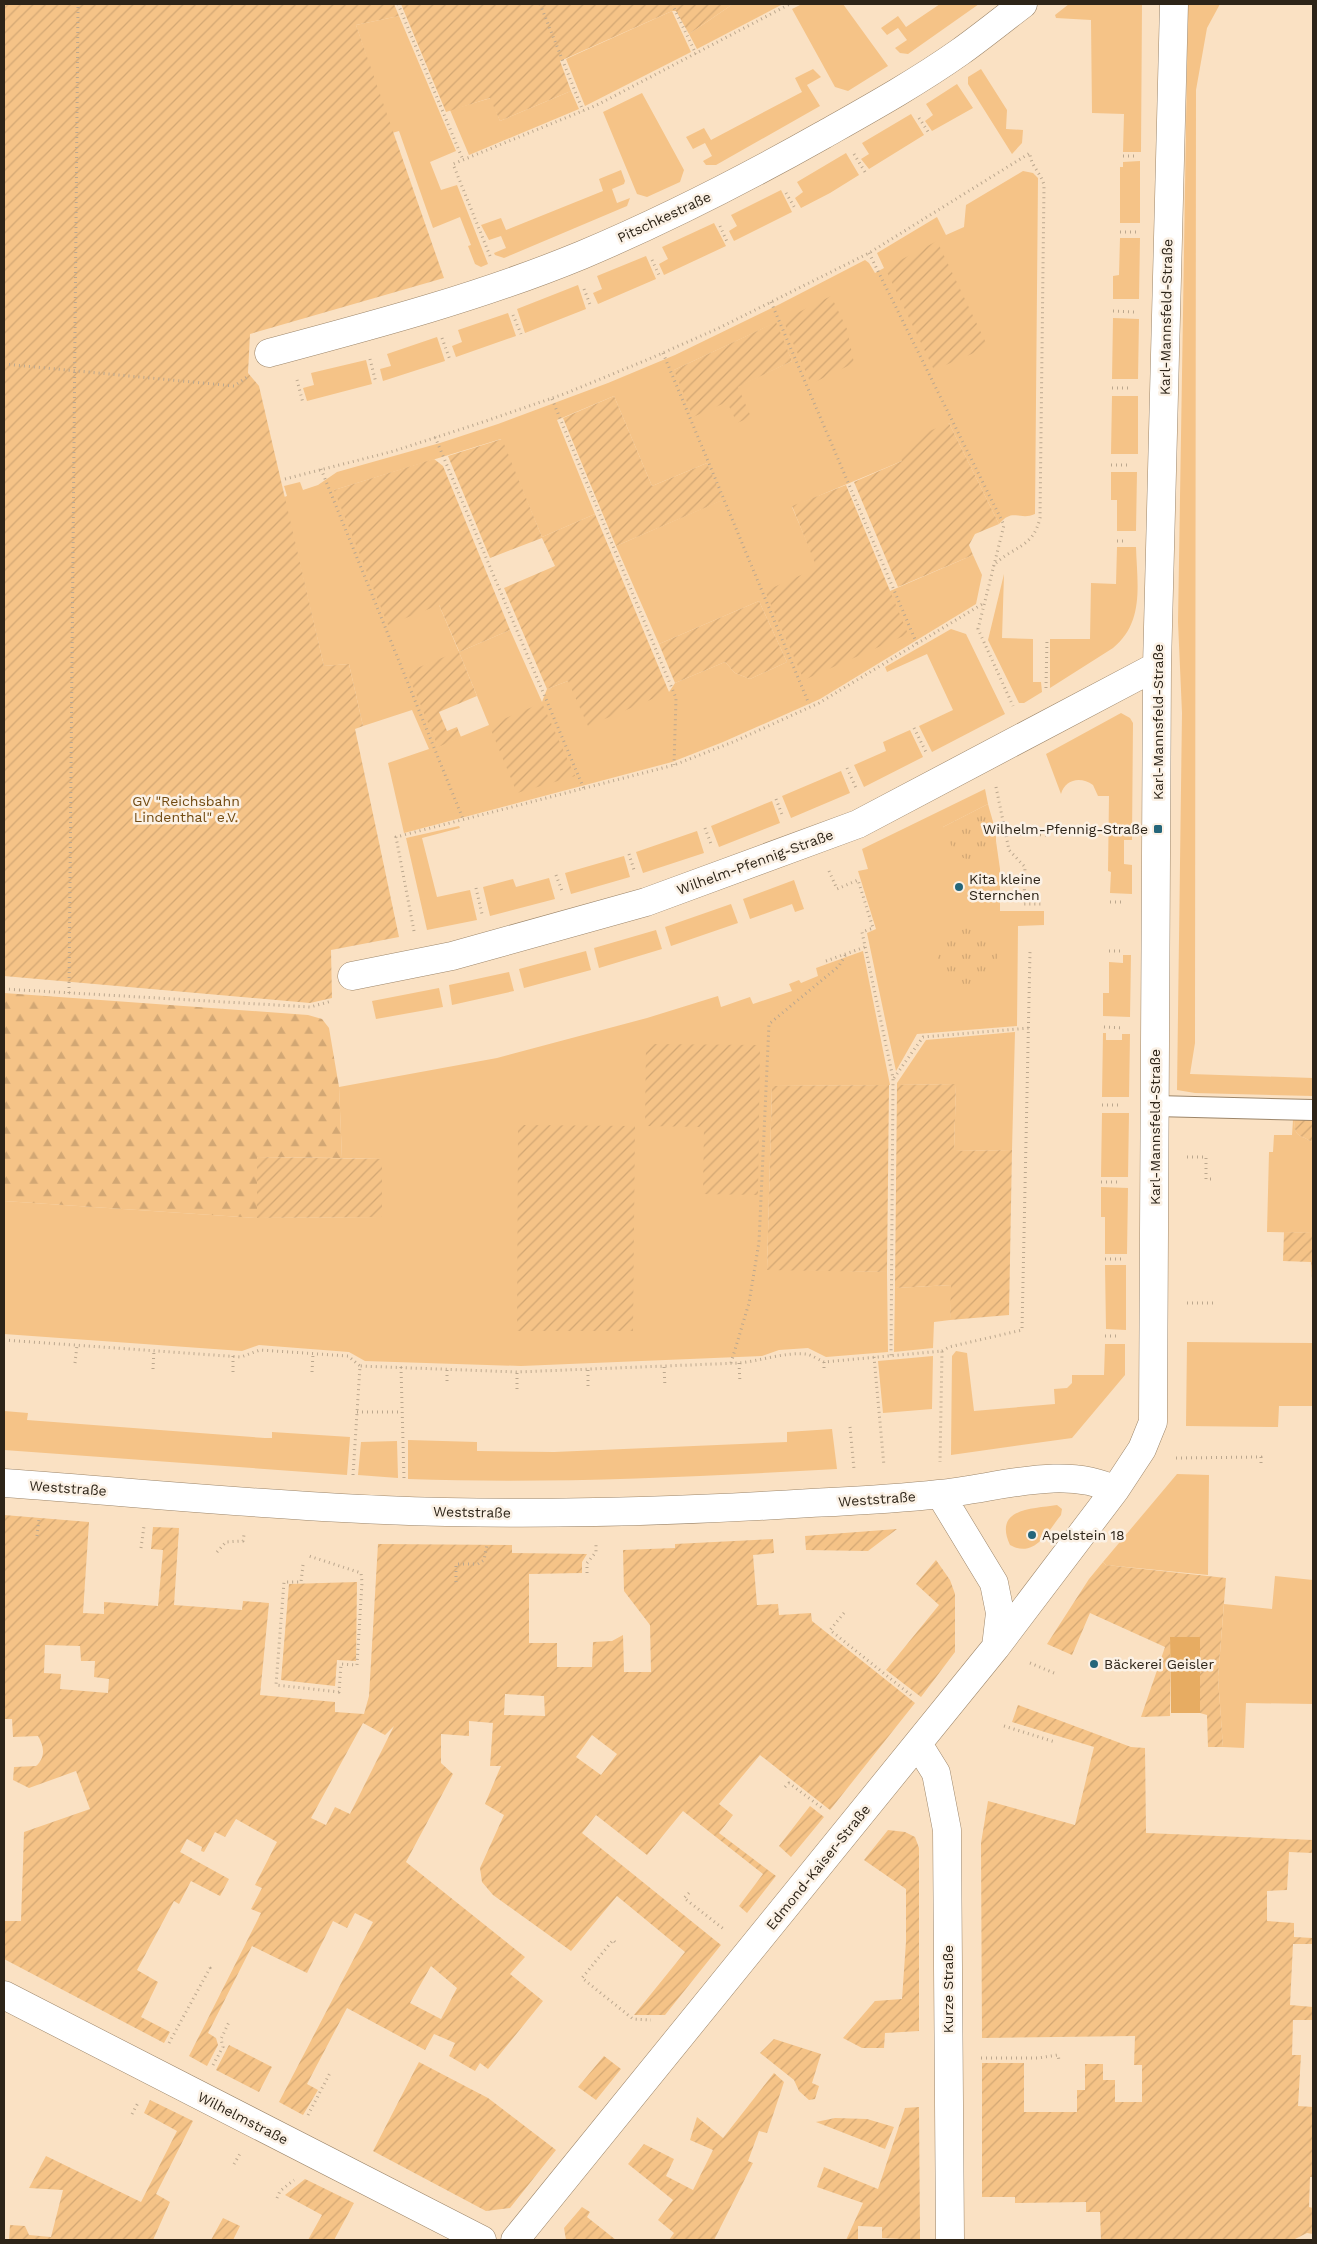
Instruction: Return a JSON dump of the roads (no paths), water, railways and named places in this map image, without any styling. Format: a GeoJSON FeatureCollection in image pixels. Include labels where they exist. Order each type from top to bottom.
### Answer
{"type":"FeatureCollection","features":[{"type":"Feature","properties":{"kind":"street","name":"Pitschkestraße"},"geometry":{"type":"LineString","coordinates":[[268,353],[423,311],[500,285],[580,255],[673,214],[768,166],[865,111],[959,52],[1023,4]]}},
{"type":"Feature","properties":{"kind":"street","name":"Karl-Mannsfeld-Straße"},"geometry":{"type":"LineString","coordinates":[[1116,1490],[1142,1449],[1153,1422],[1157,666],[1174,4]]}},
{"type":"Feature","properties":{"kind":"street","name":"Wilhelm-Pfennig-Straße"},"geometry":{"type":"LineString","coordinates":[[352,976],[452,956],[646,902],[858,824],[1157,666]]}},
{"type":"Feature","properties":{"kind":"street","name":"Weststraße"},"geometry":{"type":"LineString","coordinates":[[4,1483],[313,1506],[386,1510],[499,1512],[647,1512],[940,1494],[1052,1478],[1076,1478],[1099,1482],[1116,1490]]}},
{"type":"Feature","properties":{"kind":"street","name":"Edmond-Kaiser-Straße"},"geometry":{"type":"LineString","coordinates":[[515,2240],[996,1647],[1116,1490]]}},
{"type":"Feature","properties":{"kind":"street"},"geometry":{"type":"LineString","coordinates":[[940,1494],[994,1583],[1000,1613],[996,1647]]}},
{"type":"Feature","properties":{"kind":"street","name":"Kurze Straße"},"geometry":{"type":"LineString","coordinates":[[918,1744],[936,1773],[947,1830],[950,2240]]}},
{"type":"Feature","properties":{"kind":"street","name":"Wilhelmstraße"},"geometry":{"type":"LineString","coordinates":[[4,1995],[482,2240]]}},
{"type":"Feature","properties":{"kind":"lane"},"geometry":{"type":"LineString","coordinates":[[1156,1106],[1313,1110]]}},
{"type":"Feature","properties":{"kind":"place","name":"Wilhelm-Pfennig-Straße"},"geometry":{"type":"Point","coordinates":[1158,829]}},
{"type":"Feature","properties":{"kind":"place","name":"Kita kleine Sternchen"},"geometry":{"type":"Point","coordinates":[959,887]}},
{"type":"Feature","properties":{"kind":"place","name":"Apelstein 18"},"geometry":{"type":"Point","coordinates":[1032,1535]}},
{"type":"Feature","properties":{"kind":"place","name":"Bäckerei Geisler"},"geometry":{"type":"Point","coordinates":[1094,1664]}},
{"type":"Feature","properties":{"kind":"park label","name":"GV \"Reichsbahn Lindenthal\" e.V."},"geometry":{"type":"Point","coordinates":[186,810]}}]}
